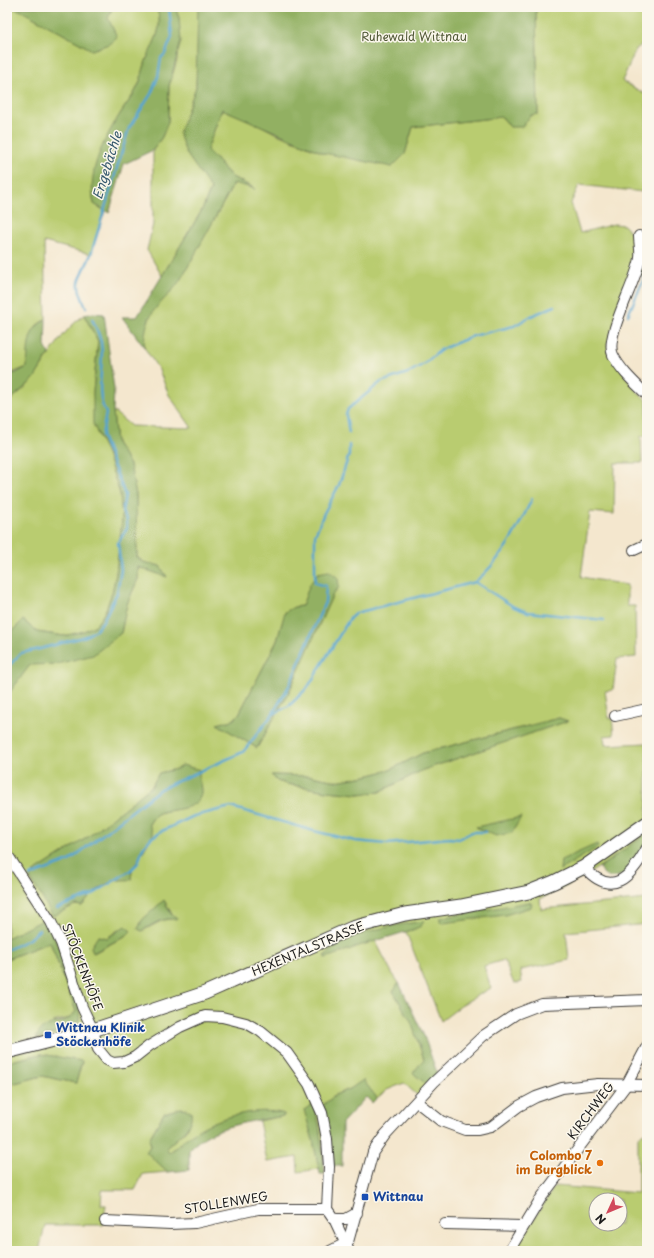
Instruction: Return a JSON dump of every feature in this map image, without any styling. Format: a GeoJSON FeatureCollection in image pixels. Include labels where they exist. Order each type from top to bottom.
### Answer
{"type":"FeatureCollection","features":[{"type":"Feature","properties":{"kind":"main road","name":"HEXENTALSTRASSE"},"geometry":{"type":"LineString","coordinates":[[7,1052],[93,1030],[205,992],[352,928],[405,914],[468,905],[529,892],[554,882],[584,867],[647,823]]}},
{"type":"Feature","properties":{"kind":"street"},"geometry":{"type":"LineString","coordinates":[[638,236],[640,258],[627,298],[617,320],[612,354],[622,370],[647,395]]}},
{"type":"Feature","properties":{"kind":"street"},"geometry":{"type":"LineString","coordinates":[[634,550],[647,544]]}},
{"type":"Feature","properties":{"kind":"street"},"geometry":{"type":"LineString","coordinates":[[615,716],[647,709]]}},
{"type":"Feature","properties":{"kind":"street"},"geometry":{"type":"LineString","coordinates":[[584,867],[597,878],[616,883],[627,877],[647,848]]}},
{"type":"Feature","properties":{"kind":"street","name":"STÖCKENHÖFE"},"geometry":{"type":"LineString","coordinates":[[7,854],[51,922],[61,943],[82,1006],[93,1030],[101,1054],[113,1063],[124,1062],[135,1058],[149,1046],[180,1027],[205,1016],[238,1020],[260,1031],[287,1053],[309,1084],[322,1113],[327,1139],[329,1167],[327,1209]]}},
{"type":"Feature","properties":{"kind":"street"},"geometry":{"type":"LineString","coordinates":[[348,1247],[348,1242],[373,1152],[385,1135],[455,1060],[483,1036],[516,1014],[542,1004],[647,1000]]}},
{"type":"Feature","properties":{"kind":"street","name":"KIRCHWEG"},"geometry":{"type":"LineString","coordinates":[[509,1251],[522,1226],[541,1198],[627,1084],[647,1046]]}},
{"type":"Feature","properties":{"kind":"street"},"geometry":{"type":"LineString","coordinates":[[417,1102],[441,1121],[465,1130],[478,1130],[491,1128],[519,1106],[536,1097],[562,1088],[598,1084],[647,1085]]}},
{"type":"Feature","properties":{"kind":"street","name":"STOLLENWEG"},"geometry":{"type":"LineString","coordinates":[[105,1221],[170,1224],[195,1223],[258,1209],[327,1209]]}},
{"type":"Feature","properties":{"kind":"street"},"geometry":{"type":"LineString","coordinates":[[327,1209],[334,1219],[348,1247]]}},
{"type":"Feature","properties":{"kind":"street"},"geometry":{"type":"LineString","coordinates":[[334,1219],[346,1219],[357,1213]]}},
{"type":"Feature","properties":{"kind":"street"},"geometry":{"type":"LineString","coordinates":[[445,1224],[522,1226]]}},
{"type":"Feature","properties":{"kind":"street"},"geometry":{"type":"LineString","coordinates":[[330,1251],[348,1247]]}},
{"type":"Feature","properties":{"kind":"green space"},"geometry":{"type":"Polygon","coordinates":[[[7,7],[113,7],[108,18],[117,37],[109,44],[92,50],[20,10],[7,7]]]}},
{"type":"Feature","properties":{"kind":"green space"},"geometry":{"type":"Polygon","coordinates":[[[8,7],[20,10],[92,50],[113,7],[156,7],[159,26],[138,86],[112,129],[100,154],[96,167],[93,180],[94,204],[105,211],[91,254],[44,242],[46,319],[37,325],[27,367],[7,375],[8,7]]]}},
{"type":"Feature","properties":{"kind":"green space"},"geometry":{"type":"Polygon","coordinates":[[[156,7],[175,7],[179,18],[181,41],[169,86],[168,122],[162,137],[153,150],[124,164],[109,213],[94,204],[92,191],[95,166],[104,141],[140,82],[146,60],[158,32],[159,20],[156,7]]]}},
{"type":"Feature","properties":{"kind":"green space"},"geometry":{"type":"Polygon","coordinates":[[[175,7],[198,7],[199,11],[196,87],[179,133],[186,153],[211,188],[202,210],[162,276],[147,250],[153,224],[153,150],[162,137],[168,122],[169,86],[177,60],[179,18],[175,7]]]}},
{"type":"Feature","properties":{"kind":"green space","name":"Ruhewald Wittnau"},"geometry":{"type":"Polygon","coordinates":[[[198,7],[536,7],[538,114],[531,115],[522,127],[510,127],[502,117],[413,127],[405,154],[392,167],[324,153],[222,109],[207,150],[232,177],[255,189],[234,183],[182,277],[169,295],[152,314],[145,333],[144,347],[122,317],[137,317],[202,210],[211,189],[186,153],[179,133],[196,87],[198,7]]]}},
{"type":"Feature","properties":{"kind":"green space"},"geometry":{"type":"Polygon","coordinates":[[[536,7],[647,7],[647,41],[636,49],[622,81],[647,95],[647,279],[634,270],[607,345],[633,387],[647,401],[647,436],[641,436],[642,463],[615,463],[614,514],[590,512],[581,577],[627,585],[627,606],[635,606],[636,657],[617,659],[613,690],[605,691],[609,718],[612,718],[614,735],[604,736],[605,745],[647,743],[647,833],[595,869],[569,885],[540,899],[541,909],[647,899],[647,924],[566,932],[569,960],[520,970],[522,982],[514,984],[504,960],[484,966],[491,988],[466,1002],[441,1021],[406,932],[415,929],[337,946],[324,956],[375,940],[392,973],[399,983],[393,991],[411,1021],[424,1059],[427,1085],[418,1096],[404,1083],[387,1090],[377,1098],[363,1081],[350,1089],[337,1094],[323,1105],[324,1166],[319,1124],[313,1105],[305,1110],[319,1169],[298,1172],[297,1157],[267,1162],[259,1121],[283,1116],[284,1114],[274,1112],[231,1117],[209,1125],[189,1137],[169,1153],[165,1149],[187,1129],[181,1108],[164,1113],[149,1139],[151,1145],[149,1149],[168,1172],[143,1174],[135,1190],[102,1190],[101,1205],[106,1205],[103,1225],[45,1225],[39,1251],[7,1251],[7,1085],[42,1076],[76,1083],[82,1062],[41,1054],[7,1062],[7,959],[50,942],[75,1009],[45,920],[7,938],[7,696],[30,664],[57,664],[121,633],[127,604],[138,579],[138,567],[166,576],[160,566],[143,562],[137,557],[136,495],[130,465],[116,443],[113,411],[131,426],[192,428],[169,395],[159,370],[144,347],[144,331],[154,309],[181,279],[235,182],[252,187],[232,177],[207,150],[222,109],[246,118],[277,134],[324,153],[405,154],[413,127],[502,117],[510,127],[531,115],[538,114],[536,7]],[[579,185],[571,203],[580,233],[614,224],[624,225],[635,237],[643,237],[643,192],[579,185]],[[311,584],[302,606],[294,607],[282,623],[277,641],[239,714],[233,720],[218,724],[257,748],[289,692],[333,594],[339,587],[311,584]],[[559,718],[423,753],[390,770],[336,781],[311,776],[272,775],[277,781],[287,784],[327,791],[358,794],[379,792],[423,770],[567,721],[559,718]],[[182,765],[177,769],[159,773],[152,786],[88,837],[34,872],[30,878],[34,885],[75,905],[82,906],[92,894],[104,886],[116,880],[131,879],[132,870],[152,835],[149,824],[156,814],[185,807],[200,788],[197,778],[182,765]],[[164,900],[142,921],[142,931],[163,920],[177,918],[172,914],[164,900]],[[118,930],[107,938],[98,936],[94,953],[127,935],[131,931],[118,930]],[[76,1011],[70,1018],[53,1022],[74,1027],[79,1020],[76,1011]]]}},
{"type":"Feature","properties":{"kind":"green space"},"geometry":{"type":"Polygon","coordinates":[[[93,313],[104,314],[114,389],[113,411],[116,443],[130,465],[136,495],[137,557],[143,562],[160,566],[167,577],[138,567],[138,579],[127,604],[121,633],[93,655],[57,664],[30,665],[7,696],[7,637],[23,620],[37,632],[64,636],[84,631],[96,625],[105,612],[112,593],[116,574],[122,519],[120,494],[106,451],[93,424],[93,392],[98,341],[84,315],[93,313]]]}},
{"type":"Feature","properties":{"kind":"green space"},"geometry":{"type":"Polygon","coordinates":[[[84,315],[98,341],[93,392],[97,433],[106,451],[120,494],[122,519],[116,574],[112,593],[105,612],[96,625],[84,631],[64,636],[37,632],[23,620],[7,637],[7,403],[25,388],[34,378],[56,344],[68,329],[84,315]]]}},
{"type":"Feature","properties":{"kind":"green space"},"geometry":{"type":"Polygon","coordinates":[[[46,319],[45,346],[49,354],[34,379],[7,403],[7,375],[16,373],[27,367],[32,334],[35,329],[46,319]]]}},
{"type":"Feature","properties":{"kind":"green space"},"geometry":{"type":"Polygon","coordinates":[[[329,571],[338,578],[339,587],[333,594],[289,692],[257,748],[217,724],[233,720],[239,714],[277,641],[285,612],[294,607],[302,606],[310,584],[318,573],[329,571]]]}},
{"type":"Feature","properties":{"kind":"green space"},"geometry":{"type":"Polygon","coordinates":[[[559,718],[568,721],[423,770],[379,792],[358,794],[327,791],[287,784],[277,781],[271,775],[311,776],[336,781],[366,776],[390,770],[423,753],[559,718]]]}},
{"type":"Feature","properties":{"kind":"green space"},"geometry":{"type":"Polygon","coordinates":[[[182,765],[200,770],[199,777],[201,794],[194,804],[188,807],[162,812],[154,817],[149,824],[153,835],[132,870],[131,880],[110,883],[92,894],[82,906],[75,905],[53,916],[30,878],[34,872],[88,837],[152,786],[159,773],[177,769],[182,765]]]}},
{"type":"Feature","properties":{"kind":"green space"},"geometry":{"type":"Polygon","coordinates":[[[521,817],[512,833],[496,836],[476,827],[521,817]]]}},
{"type":"Feature","properties":{"kind":"green space"},"geometry":{"type":"Polygon","coordinates":[[[647,833],[647,843],[624,875],[610,877],[605,875],[599,868],[647,833]]]}},
{"type":"Feature","properties":{"kind":"green space"},"geometry":{"type":"Polygon","coordinates":[[[597,844],[598,847],[560,870],[561,860],[597,844]]]}},
{"type":"Feature","properties":{"kind":"green space"},"geometry":{"type":"Polygon","coordinates":[[[164,900],[171,914],[177,918],[176,920],[167,919],[142,931],[138,929],[142,920],[164,900]]]}},
{"type":"Feature","properties":{"kind":"green space"},"geometry":{"type":"Polygon","coordinates":[[[529,902],[532,904],[531,907],[505,915],[443,923],[440,921],[440,918],[529,902]]]}},
{"type":"Feature","properties":{"kind":"green space"},"geometry":{"type":"Polygon","coordinates":[[[45,919],[68,970],[77,999],[79,1020],[74,1027],[36,1039],[38,1033],[46,1026],[72,1017],[76,1011],[50,942],[7,959],[7,938],[45,919]]]}},
{"type":"Feature","properties":{"kind":"green space"},"geometry":{"type":"Polygon","coordinates":[[[424,921],[421,926],[415,929],[326,958],[324,957],[345,941],[357,936],[384,928],[424,921]]]}},
{"type":"Feature","properties":{"kind":"green space"},"geometry":{"type":"Polygon","coordinates":[[[125,926],[131,931],[127,935],[93,953],[91,947],[98,936],[107,938],[125,926]]]}},
{"type":"Feature","properties":{"kind":"green space"},"geometry":{"type":"Polygon","coordinates":[[[399,983],[424,1036],[437,1073],[427,1085],[413,1073],[424,1059],[411,1022],[393,991],[399,983]]]}},
{"type":"Feature","properties":{"kind":"green space"},"geometry":{"type":"Polygon","coordinates":[[[41,1054],[82,1061],[76,1083],[42,1076],[7,1085],[7,1062],[41,1054]]]}},
{"type":"Feature","properties":{"kind":"green space"},"geometry":{"type":"Polygon","coordinates":[[[363,1080],[377,1098],[372,1103],[366,1097],[342,1123],[342,1166],[334,1166],[323,1105],[337,1094],[350,1089],[363,1080]]]}},
{"type":"Feature","properties":{"kind":"green space"},"geometry":{"type":"Polygon","coordinates":[[[313,1104],[319,1124],[325,1174],[320,1174],[313,1140],[304,1110],[313,1104]]]}},
{"type":"Feature","properties":{"kind":"green space"},"geometry":{"type":"Polygon","coordinates":[[[181,1108],[191,1112],[190,1123],[187,1128],[166,1148],[169,1153],[194,1132],[228,1117],[264,1111],[284,1114],[284,1116],[220,1129],[198,1141],[189,1150],[189,1170],[168,1172],[146,1152],[151,1145],[149,1139],[164,1113],[181,1108]]]}},
{"type":"Feature","properties":{"kind":"green space"},"geometry":{"type":"Polygon","coordinates":[[[647,1132],[647,1251],[513,1251],[555,1186],[626,1192],[588,1192],[588,1232],[628,1232],[628,1192],[638,1193],[638,1136],[647,1132]]]}},
{"type":"Feature","properties":{"kind":"waterway","name":"Engebächle"},"geometry":{"type":"LineString","coordinates":[[86,307],[79,290],[80,280],[91,254],[129,128],[151,94],[158,77],[161,58],[165,54],[172,37],[169,7]]}},
{"type":"Feature","properties":{"kind":"waterway"},"geometry":{"type":"LineString","coordinates":[[646,172],[647,186]]}},
{"type":"Feature","properties":{"kind":"waterway"},"geometry":{"type":"LineString","coordinates":[[628,315],[646,274],[647,263]]}},
{"type":"Feature","properties":{"kind":"waterway"},"geometry":{"type":"LineString","coordinates":[[349,433],[346,415],[348,409],[381,382],[408,373],[424,364],[442,349],[473,336],[514,326],[531,316],[555,306]]}},
{"type":"Feature","properties":{"kind":"waterway","name":"Engebächle"},"geometry":{"type":"LineString","coordinates":[[7,668],[21,653],[86,636],[96,630],[103,621],[117,593],[121,570],[118,543],[127,528],[127,520],[122,512],[125,495],[102,436],[106,413],[100,387],[102,351],[101,342],[92,319]]}},
{"type":"Feature","properties":{"kind":"waterway"},"geometry":{"type":"LineString","coordinates":[[272,715],[289,686],[325,602],[326,586],[315,583],[315,535],[324,513],[339,485],[349,455],[349,445]]}},
{"type":"Feature","properties":{"kind":"waterway"},"geometry":{"type":"LineString","coordinates":[[30,876],[69,861],[160,789],[243,752],[272,715],[290,705],[308,687],[350,618],[356,613],[475,582],[493,564],[508,544],[532,499]]}},
{"type":"Feature","properties":{"kind":"waterway"},"geometry":{"type":"LineString","coordinates":[[475,582],[514,607],[528,612],[604,620]]}},
{"type":"Feature","properties":{"kind":"waterway"},"geometry":{"type":"LineString","coordinates":[[57,908],[92,895],[131,870],[138,863],[143,848],[151,838],[162,831],[194,816],[231,807],[355,841],[387,844],[449,838],[459,839],[472,832],[485,832]]}},
{"type":"Feature","properties":{"kind":"waterway"},"geometry":{"type":"LineString","coordinates":[[7,950],[29,939],[39,930]]}},
{"type":"Feature","properties":{"kind":"place","name":"Wittnau Klinik Stöckenhöfe"},"geometry":{"type":"Point","coordinates":[48,1035]}},
{"type":"Feature","properties":{"kind":"place","name":"Colombo 7 im Burgblick"},"geometry":{"type":"Point","coordinates":[600,1163]}},
{"type":"Feature","properties":{"kind":"place","name":"Wittnau"},"geometry":{"type":"Point","coordinates":[365,1197]}}]}
